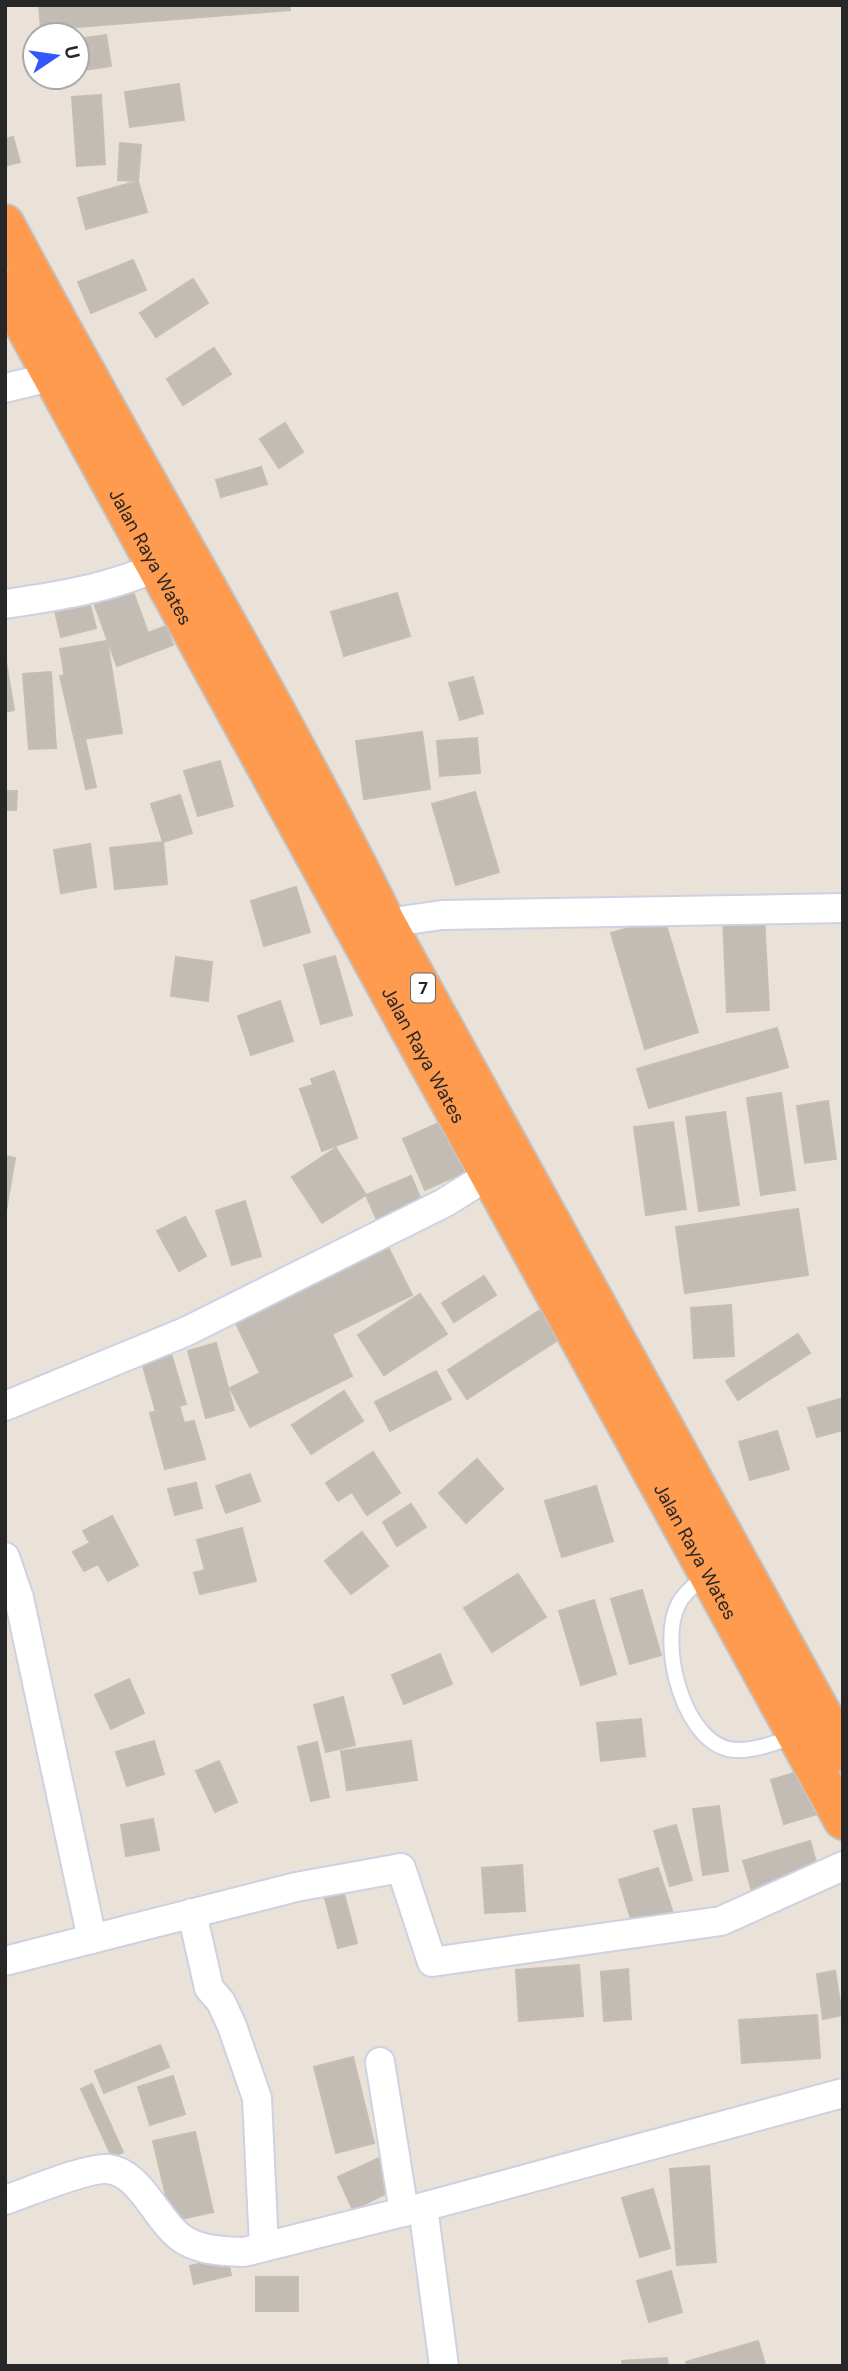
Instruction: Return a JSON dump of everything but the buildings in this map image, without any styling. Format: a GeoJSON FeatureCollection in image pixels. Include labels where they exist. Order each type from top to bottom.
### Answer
{"type":"FeatureCollection","features":[{"type":"Feature","properties":{"kind":"highway","name":"Jalan Raya Wates"},"geometry":{"type":"LineString","coordinates":[[5,223],[84,370],[173,558],[489,1175],[843,1820]]}},
{"type":"Feature","properties":{"kind":"highway","name":"Jalan Raya Wates"},"geometry":{"type":"LineString","coordinates":[[5,290],[51,377],[173,558],[353,855],[386,923],[843,1752]]}},
{"type":"Feature","properties":{"kind":"street"},"geometry":{"type":"LineString","coordinates":[[5,388],[51,377]]}},
{"type":"Feature","properties":{"kind":"street"},"geometry":{"type":"LineString","coordinates":[[5,604],[103,585],[173,558]]}},
{"type":"Feature","properties":{"kind":"street"},"geometry":{"type":"LineString","coordinates":[[386,923],[442,915],[843,908]]}},
{"type":"Feature","properties":{"kind":"street"},"geometry":{"type":"LineString","coordinates":[[5,1406],[185,1332],[444,1203],[489,1175]]}},
{"type":"Feature","properties":{"kind":"street"},"geometry":{"type":"LineString","coordinates":[[5,1558],[19,1598],[92,1939]]}},
{"type":"Feature","properties":{"kind":"street"},"geometry":{"type":"LineString","coordinates":[[5,1961],[296,1886],[401,1868],[432,1962],[722,1921],[843,1866]]}},
{"type":"Feature","properties":{"kind":"street"},"geometry":{"type":"LineString","coordinates":[[192,1913],[209,1988],[232,2026],[257,2098],[264,2247]]}},
{"type":"Feature","properties":{"kind":"street"},"geometry":{"type":"LineString","coordinates":[[380,2062],[414,2210],[444,2366]]}},
{"type":"Feature","properties":{"kind":"street"},"geometry":{"type":"LineString","coordinates":[[5,2200],[93,2171],[109,2169],[126,2175],[184,2241],[214,2251],[244,2252],[414,2210],[843,2093]]}},
{"type":"Feature","properties":{"kind":"lane"},"geometry":{"type":"LineString","coordinates":[[706,1574],[679,1602],[670,1632],[674,1678],[693,1720],[713,1742],[736,1751],[796,1736]]}}]}
